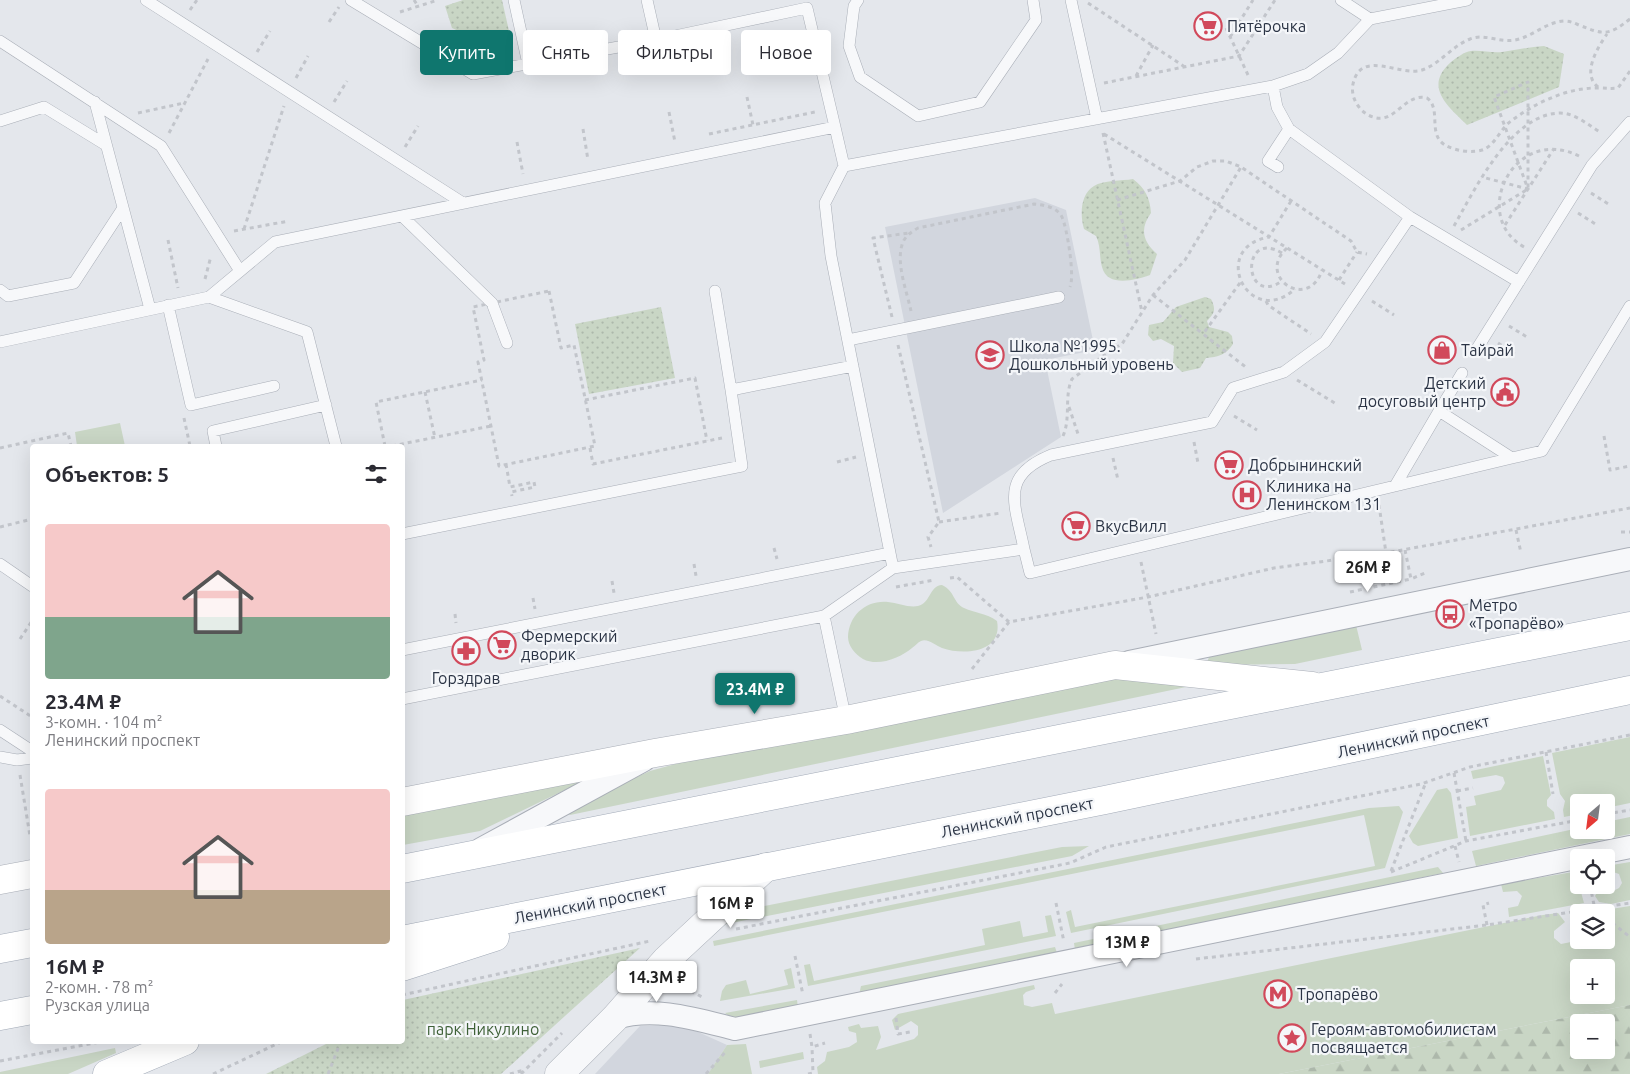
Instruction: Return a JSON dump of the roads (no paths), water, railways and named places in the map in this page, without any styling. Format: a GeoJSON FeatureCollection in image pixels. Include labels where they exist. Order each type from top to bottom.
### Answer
{"type":"FeatureCollection","features":[{"type":"Feature","properties":{"kind":"main road"},"geometry":{"type":"LineString","coordinates":[[405,869],[1630,626]]}},
{"type":"Feature","properties":{"kind":"main road"},"geometry":{"type":"LineString","coordinates":[[405,801],[846,720],[1114,665],[1325,687]]}},
{"type":"Feature","properties":{"kind":"main road","name":"Ленинский проспект"},"geometry":{"type":"LineString","coordinates":[[405,939],[601,902],[1625,692]]}},
{"type":"Feature","properties":{"kind":"main road"},"geometry":{"type":"LineString","coordinates":[[0,880],[30,874]]}},
{"type":"Feature","properties":{"kind":"main road"},"geometry":{"type":"LineString","coordinates":[[405,966],[601,902]]}},
{"type":"Feature","properties":{"kind":"main road"},"geometry":{"type":"LineString","coordinates":[[0,949],[30,943]]}},
{"type":"Feature","properties":{"kind":"main road"},"geometry":{"type":"LineString","coordinates":[[0,1016],[30,1010]]}},
{"type":"Feature","properties":{"kind":"main road"},"geometry":{"type":"LineString","coordinates":[[107,1074],[178,1044]]}},
{"type":"Feature","properties":{"kind":"street"},"geometry":{"type":"LineString","coordinates":[[1114,665],[1630,558]]}},
{"type":"Feature","properties":{"kind":"street"},"geometry":{"type":"LineString","coordinates":[[465,857],[656,754]]}},
{"type":"Feature","properties":{"kind":"street"},"geometry":{"type":"LineString","coordinates":[[615,1018],[641,1012],[665,1013],[735,1029],[1630,847]]}},
{"type":"Feature","properties":{"kind":"street"},"geometry":{"type":"LineString","coordinates":[[559,1074],[615,1018],[666,960],[766,867]]}},
{"type":"Feature","properties":{"kind":"lane"},"geometry":{"type":"LineString","coordinates":[[146,0],[463,203]]}},
{"type":"Feature","properties":{"kind":"lane"},"geometry":{"type":"LineString","coordinates":[[351,0],[473,74],[523,65]]}},
{"type":"Feature","properties":{"kind":"lane"},"geometry":{"type":"LineString","coordinates":[[514,0],[523,41]]}},
{"type":"Feature","properties":{"kind":"lane"},"geometry":{"type":"LineString","coordinates":[[647,0],[654,30]]}},
{"type":"Feature","properties":{"kind":"lane"},"geometry":{"type":"LineString","coordinates":[[858,0],[854,6],[849,46],[860,77],[918,116],[980,102],[1036,20],[1033,0]]}},
{"type":"Feature","properties":{"kind":"lane"},"geometry":{"type":"LineString","coordinates":[[1071,0],[1097,119]]}},
{"type":"Feature","properties":{"kind":"lane"},"geometry":{"type":"LineString","coordinates":[[1342,0],[1370,18]]}},
{"type":"Feature","properties":{"kind":"lane"},"geometry":{"type":"LineString","coordinates":[[844,166],[1273,86],[1308,74],[1338,53],[1370,18],[1467,0]]}},
{"type":"Feature","properties":{"kind":"lane"},"geometry":{"type":"LineString","coordinates":[[703,30],[807,8],[844,166],[825,203],[831,256],[893,568]]}},
{"type":"Feature","properties":{"kind":"lane"},"geometry":{"type":"LineString","coordinates":[[0,41],[161,146],[240,271]]}},
{"type":"Feature","properties":{"kind":"lane"},"geometry":{"type":"LineString","coordinates":[[1273,86],[1277,107],[1289,129],[1410,217],[1519,282]]}},
{"type":"Feature","properties":{"kind":"lane"},"geometry":{"type":"LineString","coordinates":[[95,102],[150,309]]}},
{"type":"Feature","properties":{"kind":"lane"},"geometry":{"type":"LineString","coordinates":[[0,121],[44,107],[106,145]]}},
{"type":"Feature","properties":{"kind":"lane"},"geometry":{"type":"LineString","coordinates":[[1478,347],[1592,165],[1630,122]]}},
{"type":"Feature","properties":{"kind":"lane"},"geometry":{"type":"LineString","coordinates":[[0,342],[209,297],[275,242],[835,127]]}},
{"type":"Feature","properties":{"kind":"lane"},"geometry":{"type":"LineString","coordinates":[[1278,167],[1268,160],[1289,129]]}},
{"type":"Feature","properties":{"kind":"lane"},"geometry":{"type":"LineString","coordinates":[[0,290],[8,296],[74,283],[123,208]]}},
{"type":"Feature","properties":{"kind":"lane"},"geometry":{"type":"LineString","coordinates":[[402,216],[492,303],[507,343]]}},
{"type":"Feature","properties":{"kind":"lane"},"geometry":{"type":"LineString","coordinates":[[1410,217],[1325,342],[1284,372],[1233,388],[1212,422],[1051,455],[1031,463],[1017,479],[1013,495],[1030,573],[1542,451],[1630,306]]}},
{"type":"Feature","properties":{"kind":"lane"},"geometry":{"type":"LineString","coordinates":[[405,533],[742,466],[715,291]]}},
{"type":"Feature","properties":{"kind":"lane"},"geometry":{"type":"LineString","coordinates":[[209,297],[308,332],[336,444]]}},
{"type":"Feature","properties":{"kind":"lane"},"geometry":{"type":"LineString","coordinates":[[848,340],[1059,297]]}},
{"type":"Feature","properties":{"kind":"lane"},"geometry":{"type":"LineString","coordinates":[[168,305],[191,405],[274,386]]}},
{"type":"Feature","properties":{"kind":"lane"},"geometry":{"type":"LineString","coordinates":[[731,390],[853,366]]}},
{"type":"Feature","properties":{"kind":"lane"},"geometry":{"type":"LineString","coordinates":[[1395,486],[1462,373]]}},
{"type":"Feature","properties":{"kind":"lane"},"geometry":{"type":"LineString","coordinates":[[216,444],[213,431],[326,405]]}},
{"type":"Feature","properties":{"kind":"lane"},"geometry":{"type":"LineString","coordinates":[[1439,411],[1512,458]]}},
{"type":"Feature","properties":{"kind":"lane"},"geometry":{"type":"LineString","coordinates":[[405,698],[824,616],[893,568],[1024,549]]}},
{"type":"Feature","properties":{"kind":"lane"},"geometry":{"type":"LineString","coordinates":[[405,649],[890,552]]}},
{"type":"Feature","properties":{"kind":"lane"},"geometry":{"type":"LineString","coordinates":[[0,564],[30,585]]}},
{"type":"Feature","properties":{"kind":"lane"},"geometry":{"type":"LineString","coordinates":[[824,616],[846,720]]}},
{"type":"Feature","properties":{"kind":"lane"},"geometry":{"type":"LineString","coordinates":[[0,730],[30,750]]}},
{"type":"Feature","properties":{"kind":"lane"},"geometry":{"type":"LineString","coordinates":[[0,757],[17,760],[30,758]]}},
{"type":"Feature","properties":{"kind":"place","name":"Пятёрочка"},"geometry":{"type":"Point","coordinates":[1208,26]}},
{"type":"Feature","properties":{"kind":"place","name":"Тайрай"},"geometry":{"type":"Point","coordinates":[1442,350]}},
{"type":"Feature","properties":{"kind":"place","name":"Школа №1995. Дошкольный уровень"},"geometry":{"type":"Point","coordinates":[990,355]}},
{"type":"Feature","properties":{"kind":"place","name":"Детский досуговый центр"},"geometry":{"type":"Point","coordinates":[1505,392]}},
{"type":"Feature","properties":{"kind":"place","name":"Добрынинский"},"geometry":{"type":"Point","coordinates":[1229,465]}},
{"type":"Feature","properties":{"kind":"place","name":"Клиника на Ленинском 131"},"geometry":{"type":"Point","coordinates":[1247,495]}},
{"type":"Feature","properties":{"kind":"place","name":"ВкусВилл"},"geometry":{"type":"Point","coordinates":[1076,526]}},
{"type":"Feature","properties":{"kind":"place","name":"Метро «Тропарёво»"},"geometry":{"type":"Point","coordinates":[1450,614]}},
{"type":"Feature","properties":{"kind":"place","name":"Фермерский дворик"},"geometry":{"type":"Point","coordinates":[502,645]}},
{"type":"Feature","properties":{"kind":"place","name":"Горздрав"},"geometry":{"type":"Point","coordinates":[466,651]}},
{"type":"Feature","properties":{"kind":"place","name":"Тропарёво"},"geometry":{"type":"Point","coordinates":[1278,994]}},
{"type":"Feature","properties":{"kind":"place","name":"Героям-автомобилистам посвящается"},"geometry":{"type":"Point","coordinates":[1292,1038]}},
{"type":"Feature","properties":{"kind":"park label","name":"парк Никулино"},"geometry":{"type":"Point","coordinates":[483,1029]}}]}
